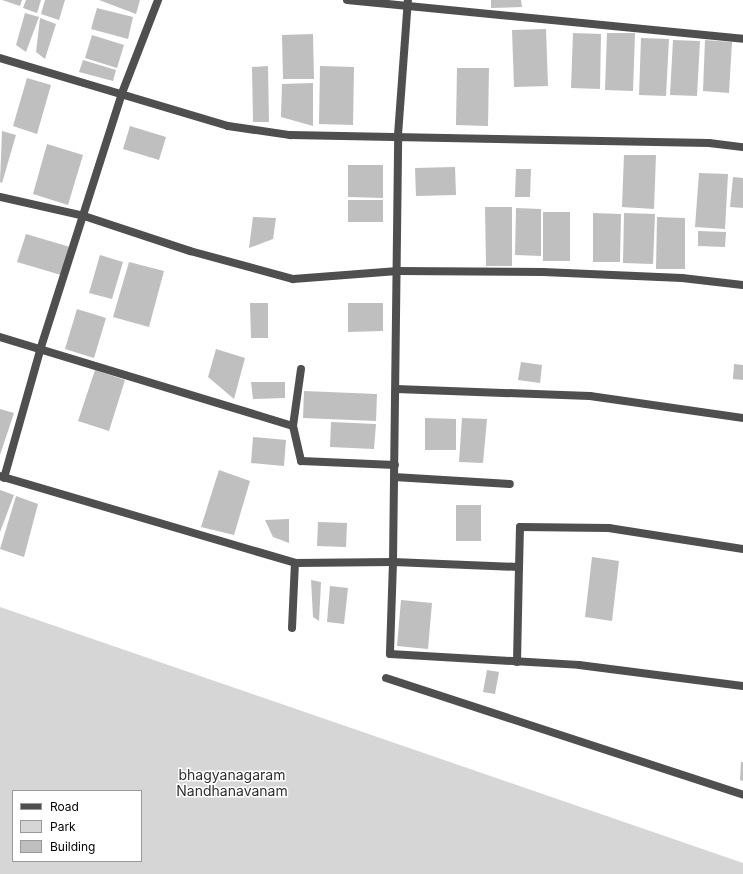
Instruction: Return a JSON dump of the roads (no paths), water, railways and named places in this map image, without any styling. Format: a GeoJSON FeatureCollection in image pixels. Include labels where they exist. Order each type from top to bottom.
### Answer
{"type":"FeatureCollection","features":[{"type":"Feature","properties":{"kind":"street"},"geometry":{"type":"LineString","coordinates":[[158,0],[122,93],[41,347],[2,477],[295,563],[393,562],[518,567]]}},
{"type":"Feature","properties":{"kind":"street"},"geometry":{"type":"LineString","coordinates":[[347,0],[408,2],[743,39]]}},
{"type":"Feature","properties":{"kind":"street"},"geometry":{"type":"LineString","coordinates":[[408,2],[398,135],[398,271],[390,654],[579,666],[743,686]]}},
{"type":"Feature","properties":{"kind":"street"},"geometry":{"type":"LineString","coordinates":[[0,58],[122,93],[228,126],[290,135],[398,135],[709,143],[743,147]]}},
{"type":"Feature","properties":{"kind":"street"},"geometry":{"type":"LineString","coordinates":[[0,197],[84,216],[190,251],[293,279],[398,271],[566,273],[682,278],[743,285]]}},
{"type":"Feature","properties":{"kind":"street"},"geometry":{"type":"LineString","coordinates":[[0,337],[41,347],[293,426]]}},
{"type":"Feature","properties":{"kind":"street"},"geometry":{"type":"LineString","coordinates":[[301,369],[293,426],[301,461],[395,465]]}},
{"type":"Feature","properties":{"kind":"street"},"geometry":{"type":"LineString","coordinates":[[396,389],[590,396],[743,418]]}},
{"type":"Feature","properties":{"kind":"street"},"geometry":{"type":"LineString","coordinates":[[394,477],[510,484]]}},
{"type":"Feature","properties":{"kind":"street"},"geometry":{"type":"LineString","coordinates":[[517,662],[520,528],[609,528],[743,549]]}},
{"type":"Feature","properties":{"kind":"street"},"geometry":{"type":"LineString","coordinates":[[292,628],[295,563]]}},
{"type":"Feature","properties":{"kind":"street"},"geometry":{"type":"LineString","coordinates":[[386,678],[743,795]]}},
{"type":"Feature","properties":{"kind":"park label","name":"bhagyanagaram Nandhanavanam"},"geometry":{"type":"Point","coordinates":[232,784]}}]}
